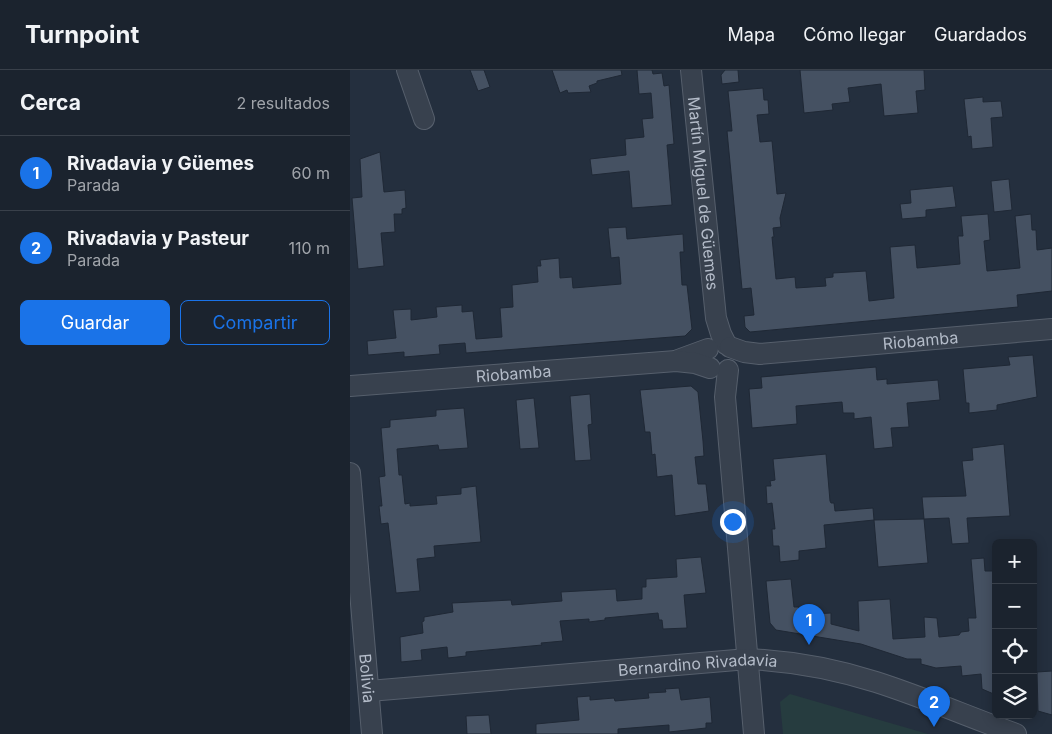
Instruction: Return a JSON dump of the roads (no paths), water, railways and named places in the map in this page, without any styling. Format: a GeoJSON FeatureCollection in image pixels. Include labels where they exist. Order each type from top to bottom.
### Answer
{"type":"FeatureCollection","features":[{"type":"Feature","properties":{"kind":"street"},"geometry":{"type":"LineString","coordinates":[[407,70],[424,119]]}},
{"type":"Feature","properties":{"kind":"street","name":"Martín Miguel de Güemes"},"geometry":{"type":"LineString","coordinates":[[691,70],[725,398],[754,734]]}},
{"type":"Feature","properties":{"kind":"street","name":"Riobamba"},"geometry":{"type":"LineString","coordinates":[[350,386],[676,361],[695,363],[744,352],[760,354],[1052,329]]}},
{"type":"Feature","properties":{"kind":"street","name":"Bolivia"},"geometry":{"type":"LineString","coordinates":[[350,473],[372,734]]}},
{"type":"Feature","properties":{"kind":"street","name":"Bernardino Rivadavia"},"geometry":{"type":"LineString","coordinates":[[369,690],[748,659],[774,660],[875,682],[1012,733]]}},
{"type":"Feature","properties":{"kind":"place","name":"Rivadavia y Güemes"},"geometry":{"type":"Point","coordinates":[809,645]}},
{"type":"Feature","properties":{"kind":"place","name":"Rivadavia y Pasteur"},"geometry":{"type":"Point","coordinates":[934,727]}}]}
